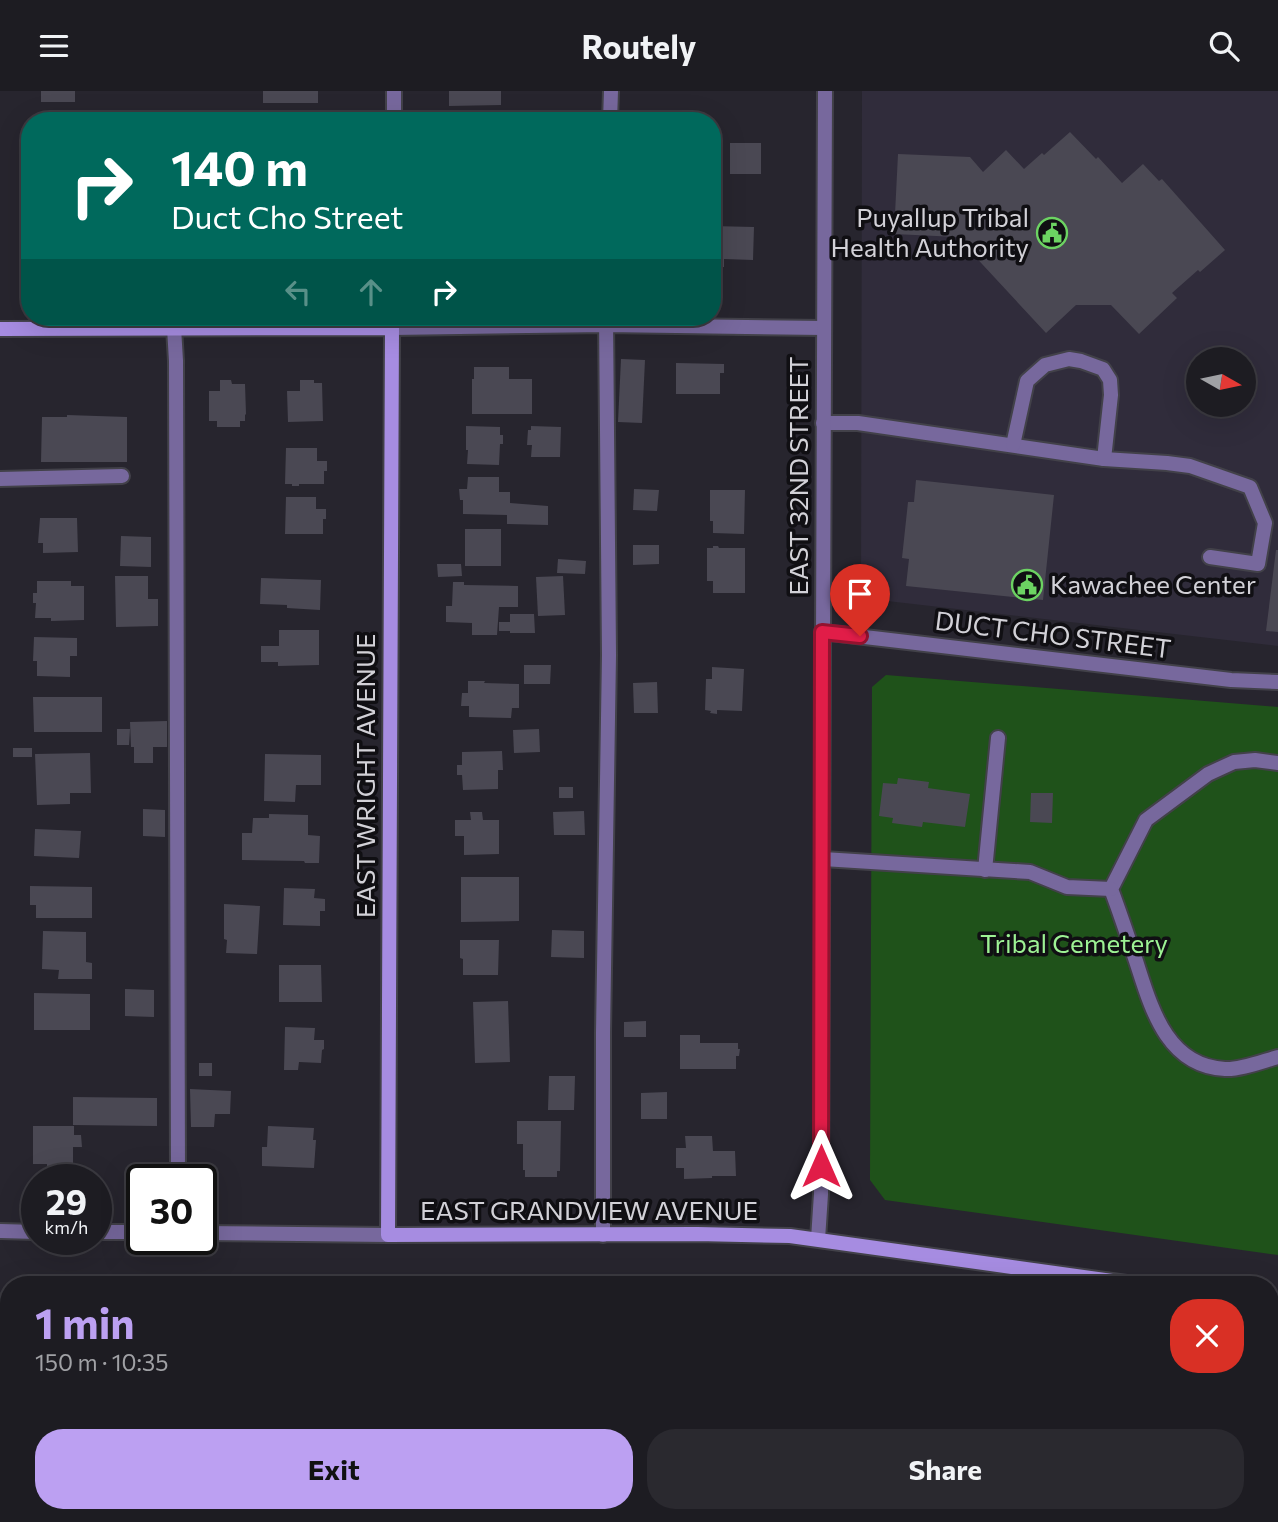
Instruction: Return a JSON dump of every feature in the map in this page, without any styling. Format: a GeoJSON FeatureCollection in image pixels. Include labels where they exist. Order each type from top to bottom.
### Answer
{"type":"FeatureCollection","features":[{"type":"Feature","properties":{"kind":"street"},"geometry":{"type":"LineString","coordinates":[[394,91],[394,112]]}},
{"type":"Feature","properties":{"kind":"street"},"geometry":{"type":"LineString","coordinates":[[610,112],[611,91]]}},
{"type":"Feature","properties":{"kind":"street","name":"EAST 32ND STREET"},"geometry":{"type":"LineString","coordinates":[[818,1239],[821,1194],[825,91]]}},
{"type":"Feature","properties":{"kind":"street"},"geometry":{"type":"LineString","coordinates":[[721,325],[824,328]]}},
{"type":"Feature","properties":{"kind":"street"},"geometry":{"type":"LineString","coordinates":[[0,328],[261,326]]}},
{"type":"Feature","properties":{"kind":"street","name":"EAST WRIGHT AVENUE"},"geometry":{"type":"LineString","coordinates":[[388,1235],[392,326]]}},
{"type":"Feature","properties":{"kind":"street"},"geometry":{"type":"LineString","coordinates":[[603,1235],[603,1033],[610,655],[606,326]]}},
{"type":"Feature","properties":{"kind":"street"},"geometry":{"type":"LineString","coordinates":[[174,328],[178,1164]]}},
{"type":"Feature","properties":{"kind":"street"},"geometry":{"type":"LineString","coordinates":[[1013,445],[1027,381],[1045,365],[1069,359],[1102,369],[1110,380],[1111,395],[1104,459]]}},
{"type":"Feature","properties":{"kind":"street"},"geometry":{"type":"LineString","coordinates":[[823,423],[858,423],[1104,459],[1190,466],[1250,487],[1265,523],[1258,564],[1210,557]]}},
{"type":"Feature","properties":{"kind":"street"},"geometry":{"type":"LineString","coordinates":[[0,479],[122,476]]}},
{"type":"Feature","properties":{"kind":"street","name":"DUCT CHO STREET"},"geometry":{"type":"LineString","coordinates":[[822,632],[1218,679],[1278,682]]}},
{"type":"Feature","properties":{"kind":"street"},"geometry":{"type":"LineString","coordinates":[[985,870],[998,738]]}},
{"type":"Feature","properties":{"kind":"street"},"geometry":{"type":"LineString","coordinates":[[1278,763],[1255,760],[1234,762],[1208,774],[1146,820],[1111,889],[1153,1012],[1163,1031],[1184,1055],[1211,1068],[1229,1070],[1278,1057]]}},
{"type":"Feature","properties":{"kind":"street"},"geometry":{"type":"LineString","coordinates":[[823,859],[1030,872],[1067,887],[1111,889]]}},
{"type":"Feature","properties":{"kind":"street"},"geometry":{"type":"LineString","coordinates":[[0,1231],[21,1232]]}},
{"type":"Feature","properties":{"kind":"street","name":"EAST GRANDVIEW AVENUE"},"geometry":{"type":"LineString","coordinates":[[217,1233],[790,1236],[1078,1276]]}},
{"type":"Feature","properties":{"kind":"shaded area"},"geometry":{"type":"Polygon","coordinates":[[[862,91],[1278,91],[1278,646],[861,598],[862,91]]]}},
{"type":"Feature","properties":{"kind":"green space","name":"Tribal Cemetery"},"geometry":{"type":"Polygon","coordinates":[[[886,675],[1278,707],[1278,1255],[885,1200],[870,1180],[872,687],[886,675]]]}},
{"type":"Feature","properties":{"kind":"building"},"geometry":{"type":"Polygon","coordinates":[[[41,91],[75,91],[75,102],[41,102],[41,91]]]}},
{"type":"Feature","properties":{"kind":"building"},"geometry":{"type":"Polygon","coordinates":[[[263,91],[318,91],[318,103],[263,103],[263,91]]]}},
{"type":"Feature","properties":{"kind":"building"},"geometry":{"type":"Polygon","coordinates":[[[449,91],[501,91],[501,105],[449,106],[449,91]]]}},
{"type":"Feature","properties":{"kind":"building","name":"Puyallup Tribal Health Authority"},"geometry":{"type":"Polygon","coordinates":[[[1070,132],[1122,183],[1143,164],[1159,181],[1162,179],[1225,250],[1172,293],[1177,298],[1139,334],[1111,305],[1076,305],[1046,333],[957,237],[894,234],[898,154],[970,157],[983,172],[1006,150],[1024,169],[1070,132]]]}},
{"type":"Feature","properties":{"kind":"building"},"geometry":{"type":"Polygon","coordinates":[[[730,143],[761,143],[761,174],[730,174],[730,143]]]}},
{"type":"Feature","properties":{"kind":"building"},"geometry":{"type":"Polygon","coordinates":[[[721,226],[754,227],[753,260],[724,259],[724,267],[721,267],[721,226]]]}},
{"type":"Feature","properties":{"kind":"building"},"geometry":{"type":"Polygon","coordinates":[[[621,359],[645,360],[642,423],[618,422],[621,359]]]}},
{"type":"Feature","properties":{"kind":"building"},"geometry":{"type":"Polygon","coordinates":[[[676,363],[724,364],[724,373],[720,373],[720,394],[676,394],[676,363]]]}},
{"type":"Feature","properties":{"kind":"building"},"geometry":{"type":"Polygon","coordinates":[[[474,367],[509,367],[509,379],[532,379],[532,414],[472,414],[474,367]]]}},
{"type":"Feature","properties":{"kind":"building"},"geometry":{"type":"Polygon","coordinates":[[[220,380],[245,384],[246,414],[245,421],[240,421],[240,427],[217,427],[217,421],[209,421],[209,391],[220,391],[220,380]]]}},
{"type":"Feature","properties":{"kind":"building"},"geometry":{"type":"Polygon","coordinates":[[[300,380],[322,383],[323,421],[288,422],[287,391],[300,391],[300,380]]]}},
{"type":"Feature","properties":{"kind":"building"},"geometry":{"type":"Polygon","coordinates":[[[42,417],[127,417],[127,462],[41,462],[42,417]]]}},
{"type":"Feature","properties":{"kind":"building"},"geometry":{"type":"Polygon","coordinates":[[[466,426],[500,427],[503,444],[500,444],[499,465],[467,464],[466,426]]]}},
{"type":"Feature","properties":{"kind":"building"},"geometry":{"type":"Polygon","coordinates":[[[531,426],[561,427],[560,457],[531,457],[532,445],[527,445],[528,430],[531,430],[531,426]]]}},
{"type":"Feature","properties":{"kind":"building"},"geometry":{"type":"Polygon","coordinates":[[[286,448],[317,448],[317,461],[327,461],[324,484],[285,484],[286,448]]]}},
{"type":"Feature","properties":{"kind":"building"},"geometry":{"type":"Polygon","coordinates":[[[468,477],[499,477],[499,492],[510,492],[510,503],[548,506],[548,525],[507,524],[507,515],[463,514],[463,500],[460,500],[459,489],[467,489],[468,477]]]}},
{"type":"Feature","properties":{"kind":"building"},"geometry":{"type":"Polygon","coordinates":[[[916,480],[1054,495],[1043,600],[906,586],[909,559],[902,558],[908,502],[914,502],[916,480]]]}},
{"type":"Feature","properties":{"kind":"building"},"geometry":{"type":"Polygon","coordinates":[[[634,489],[659,490],[657,511],[633,510],[634,489]]]}},
{"type":"Feature","properties":{"kind":"building"},"geometry":{"type":"Polygon","coordinates":[[[710,490],[745,490],[744,534],[713,533],[713,521],[710,521],[710,490]]]}},
{"type":"Feature","properties":{"kind":"building"},"geometry":{"type":"Polygon","coordinates":[[[286,497],[316,497],[316,509],[326,509],[323,534],[285,534],[286,497]]]}},
{"type":"Feature","properties":{"kind":"building"},"geometry":{"type":"Polygon","coordinates":[[[40,518],[77,518],[78,552],[43,553],[43,543],[38,543],[40,518]]]}},
{"type":"Feature","properties":{"kind":"building"},"geometry":{"type":"Polygon","coordinates":[[[465,529],[501,529],[501,566],[465,566],[465,529]]]}},
{"type":"Feature","properties":{"kind":"building"},"geometry":{"type":"Polygon","coordinates":[[[121,536],[151,537],[151,567],[120,566],[121,536]]]}},
{"type":"Feature","properties":{"kind":"building"},"geometry":{"type":"Polygon","coordinates":[[[633,545],[659,545],[659,564],[633,565],[633,545]]]}},
{"type":"Feature","properties":{"kind":"building"},"geometry":{"type":"Polygon","coordinates":[[[707,548],[745,548],[745,593],[713,593],[713,581],[707,581],[707,548]]]}},
{"type":"Feature","properties":{"kind":"building"},"geometry":{"type":"Polygon","coordinates":[[[1278,550],[1278,632],[1266,631],[1278,550]]]}},
{"type":"Feature","properties":{"kind":"building"},"geometry":{"type":"Polygon","coordinates":[[[558,559],[586,561],[585,574],[557,573],[558,559]]]}},
{"type":"Feature","properties":{"kind":"building"},"geometry":{"type":"Polygon","coordinates":[[[437,564],[461,564],[462,576],[438,577],[437,564]]]}},
{"type":"Feature","properties":{"kind":"building"},"geometry":{"type":"Polygon","coordinates":[[[115,576],[148,576],[148,599],[158,599],[158,626],[116,627],[115,576]]]}},
{"type":"Feature","properties":{"kind":"building"},"geometry":{"type":"Polygon","coordinates":[[[563,576],[565,615],[538,616],[536,577],[563,576]]]}},
{"type":"Feature","properties":{"kind":"building"},"geometry":{"type":"Polygon","coordinates":[[[261,578],[321,580],[320,610],[260,604],[261,578]]]}},
{"type":"Feature","properties":{"kind":"building"},"geometry":{"type":"Polygon","coordinates":[[[37,581],[71,581],[71,586],[84,586],[84,620],[51,621],[51,618],[35,618],[36,603],[33,603],[33,593],[37,593],[37,581]]]}},
{"type":"Feature","properties":{"kind":"building"},"geometry":{"type":"Polygon","coordinates":[[[453,582],[464,582],[464,585],[518,586],[518,607],[499,607],[497,635],[472,635],[472,623],[446,622],[446,606],[452,606],[453,582]]]}},
{"type":"Feature","properties":{"kind":"building"},"geometry":{"type":"Polygon","coordinates":[[[510,614],[534,614],[535,633],[499,631],[499,622],[510,622],[510,614]]]}},
{"type":"Feature","properties":{"kind":"building"},"geometry":{"type":"Polygon","coordinates":[[[279,630],[319,630],[319,665],[278,666],[278,662],[261,662],[261,646],[279,646],[279,630]]]}},
{"type":"Feature","properties":{"kind":"building"},"geometry":{"type":"Polygon","coordinates":[[[34,637],[77,638],[77,656],[70,656],[70,677],[37,676],[37,661],[33,661],[34,637]]]}},
{"type":"Feature","properties":{"kind":"building"},"geometry":{"type":"Polygon","coordinates":[[[524,665],[551,665],[550,684],[524,684],[524,665]]]}},
{"type":"Feature","properties":{"kind":"building"},"geometry":{"type":"Polygon","coordinates":[[[712,667],[744,669],[742,711],[717,710],[717,714],[705,710],[706,679],[712,679],[712,667]]]}},
{"type":"Feature","properties":{"kind":"building"},"geometry":{"type":"Polygon","coordinates":[[[468,681],[519,684],[519,708],[512,708],[511,718],[469,717],[469,706],[461,706],[462,693],[468,693],[468,681]]]}},
{"type":"Feature","properties":{"kind":"building"},"geometry":{"type":"Polygon","coordinates":[[[657,682],[658,713],[634,713],[633,683],[657,682]]]}},
{"type":"Feature","properties":{"kind":"building"},"geometry":{"type":"Polygon","coordinates":[[[33,697],[102,697],[102,732],[34,732],[33,697]]]}},
{"type":"Feature","properties":{"kind":"building"},"geometry":{"type":"Polygon","coordinates":[[[167,721],[167,747],[153,747],[153,763],[134,763],[130,722],[167,721]]]}},
{"type":"Feature","properties":{"kind":"building"},"geometry":{"type":"Polygon","coordinates":[[[117,729],[130,729],[129,745],[117,745],[117,729]]]}},
{"type":"Feature","properties":{"kind":"building"},"geometry":{"type":"Polygon","coordinates":[[[539,729],[540,752],[514,753],[513,730],[539,729]]]}},
{"type":"Feature","properties":{"kind":"building"},"geometry":{"type":"Polygon","coordinates":[[[13,748],[32,748],[32,757],[13,757],[13,748]]]}},
{"type":"Feature","properties":{"kind":"building"},"geometry":{"type":"Polygon","coordinates":[[[502,751],[503,770],[498,770],[498,789],[463,790],[462,775],[457,775],[457,765],[462,765],[462,752],[502,751]]]}},
{"type":"Feature","properties":{"kind":"building"},"geometry":{"type":"Polygon","coordinates":[[[90,753],[91,793],[70,793],[70,804],[37,805],[35,754],[90,753]]]}},
{"type":"Feature","properties":{"kind":"building"},"geometry":{"type":"Polygon","coordinates":[[[265,754],[321,755],[321,785],[296,785],[295,802],[264,801],[265,754]]]}},
{"type":"Feature","properties":{"kind":"building"},"geometry":{"type":"Polygon","coordinates":[[[898,778],[929,782],[928,788],[970,794],[965,827],[923,822],[922,827],[892,823],[893,818],[879,816],[883,783],[897,784],[898,778]]]}},
{"type":"Feature","properties":{"kind":"building"},"geometry":{"type":"Polygon","coordinates":[[[559,787],[573,787],[573,798],[559,798],[559,787]]]}},
{"type":"Feature","properties":{"kind":"building"},"geometry":{"type":"Polygon","coordinates":[[[1031,793],[1053,793],[1052,823],[1030,822],[1031,793]]]}},
{"type":"Feature","properties":{"kind":"building"},"geometry":{"type":"Polygon","coordinates":[[[143,809],[165,810],[165,837],[143,836],[143,809]]]}},
{"type":"Feature","properties":{"kind":"building"},"geometry":{"type":"Polygon","coordinates":[[[584,811],[585,835],[554,835],[553,812],[584,811]]]}},
{"type":"Feature","properties":{"kind":"building"},"geometry":{"type":"Polygon","coordinates":[[[470,812],[482,812],[483,820],[499,820],[499,854],[464,855],[464,836],[455,836],[455,820],[471,820],[470,812]]]}},
{"type":"Feature","properties":{"kind":"building"},"geometry":{"type":"Polygon","coordinates":[[[269,814],[308,815],[308,835],[320,836],[319,863],[242,860],[242,833],[252,833],[253,818],[269,818],[269,814]]]}},
{"type":"Feature","properties":{"kind":"building"},"geometry":{"type":"Polygon","coordinates":[[[35,829],[81,831],[79,858],[34,856],[35,829]]]}},
{"type":"Feature","properties":{"kind":"building"},"geometry":{"type":"Polygon","coordinates":[[[461,877],[519,877],[519,921],[461,922],[461,877]]]}},
{"type":"Feature","properties":{"kind":"building"},"geometry":{"type":"Polygon","coordinates":[[[30,886],[92,887],[92,918],[36,918],[36,905],[30,905],[30,886]]]}},
{"type":"Feature","properties":{"kind":"building"},"geometry":{"type":"Polygon","coordinates":[[[284,888],[315,889],[314,898],[325,899],[325,911],[320,911],[320,926],[283,925],[284,888]]]}},
{"type":"Feature","properties":{"kind":"building"},"geometry":{"type":"Polygon","coordinates":[[[224,904],[260,906],[257,954],[226,953],[224,904]]]}},
{"type":"Feature","properties":{"kind":"building"},"geometry":{"type":"Polygon","coordinates":[[[552,930],[584,931],[584,958],[551,957],[552,930]]]}},
{"type":"Feature","properties":{"kind":"building"},"geometry":{"type":"Polygon","coordinates":[[[43,931],[86,932],[86,962],[92,963],[92,979],[58,979],[59,970],[42,969],[43,931]]]}},
{"type":"Feature","properties":{"kind":"building"},"geometry":{"type":"Polygon","coordinates":[[[460,940],[499,940],[498,975],[463,975],[460,940]]]}},
{"type":"Feature","properties":{"kind":"building"},"geometry":{"type":"Polygon","coordinates":[[[279,965],[321,965],[322,1002],[279,1002],[279,965]]]}},
{"type":"Feature","properties":{"kind":"building"},"geometry":{"type":"Polygon","coordinates":[[[125,989],[154,990],[154,1017],[125,1016],[125,989]]]}},
{"type":"Feature","properties":{"kind":"building"},"geometry":{"type":"Polygon","coordinates":[[[34,993],[90,994],[90,1030],[34,1030],[34,993]]]}},
{"type":"Feature","properties":{"kind":"building"},"geometry":{"type":"Polygon","coordinates":[[[508,1001],[510,1062],[475,1063],[473,1002],[508,1001]]]}},
{"type":"Feature","properties":{"kind":"building"},"geometry":{"type":"Polygon","coordinates":[[[646,1021],[646,1037],[624,1037],[624,1022],[646,1021]]]}},
{"type":"Feature","properties":{"kind":"building"},"geometry":{"type":"Polygon","coordinates":[[[285,1027],[315,1028],[314,1040],[324,1040],[321,1063],[299,1062],[298,1070],[284,1070],[285,1027]]]}},
{"type":"Feature","properties":{"kind":"building"},"geometry":{"type":"Polygon","coordinates":[[[680,1035],[700,1035],[700,1043],[738,1043],[740,1049],[739,1056],[736,1056],[736,1069],[680,1069],[680,1035]]]}},
{"type":"Feature","properties":{"kind":"building"},"geometry":{"type":"Polygon","coordinates":[[[199,1063],[212,1063],[212,1076],[199,1076],[199,1063]]]}},
{"type":"Feature","properties":{"kind":"building"},"geometry":{"type":"Polygon","coordinates":[[[549,1076],[575,1076],[574,1110],[548,1110],[549,1076]]]}},
{"type":"Feature","properties":{"kind":"building"},"geometry":{"type":"Polygon","coordinates":[[[190,1089],[231,1091],[230,1114],[215,1114],[214,1127],[191,1127],[190,1089]]]}},
{"type":"Feature","properties":{"kind":"building"},"geometry":{"type":"Polygon","coordinates":[[[667,1092],[667,1119],[641,1119],[641,1093],[667,1092]]]}},
{"type":"Feature","properties":{"kind":"building"},"geometry":{"type":"Polygon","coordinates":[[[73,1097],[157,1098],[157,1126],[73,1125],[73,1097]]]}},
{"type":"Feature","properties":{"kind":"building"},"geometry":{"type":"Polygon","coordinates":[[[517,1121],[561,1121],[560,1171],[557,1171],[557,1177],[525,1177],[523,1144],[517,1144],[517,1121]]]}},
{"type":"Feature","properties":{"kind":"building"},"geometry":{"type":"Polygon","coordinates":[[[33,1126],[74,1126],[74,1135],[81,1135],[82,1147],[73,1147],[73,1164],[33,1164],[33,1126]]]}},
{"type":"Feature","properties":{"kind":"building"},"geometry":{"type":"Polygon","coordinates":[[[268,1126],[314,1128],[314,1168],[262,1166],[262,1147],[267,1147],[268,1126]]]}},
{"type":"Feature","properties":{"kind":"building"},"geometry":{"type":"Polygon","coordinates":[[[685,1136],[712,1136],[713,1151],[735,1151],[736,1176],[684,1179],[684,1168],[676,1168],[676,1148],[686,1148],[685,1136]]]}},
{"type":"Feature","properties":{"kind":"place","name":"Puyallup Tribal Health Authority"},"geometry":{"type":"Point","coordinates":[1052,233]}},
{"type":"Feature","properties":{"kind":"place","name":"Kawachee Center"},"geometry":{"type":"Point","coordinates":[1027,585]}},
{"type":"Feature","properties":{"kind":"route"},"geometry":{"type":"LineString","coordinates":[[821,1166],[822,632],[860,636]]}}]}
